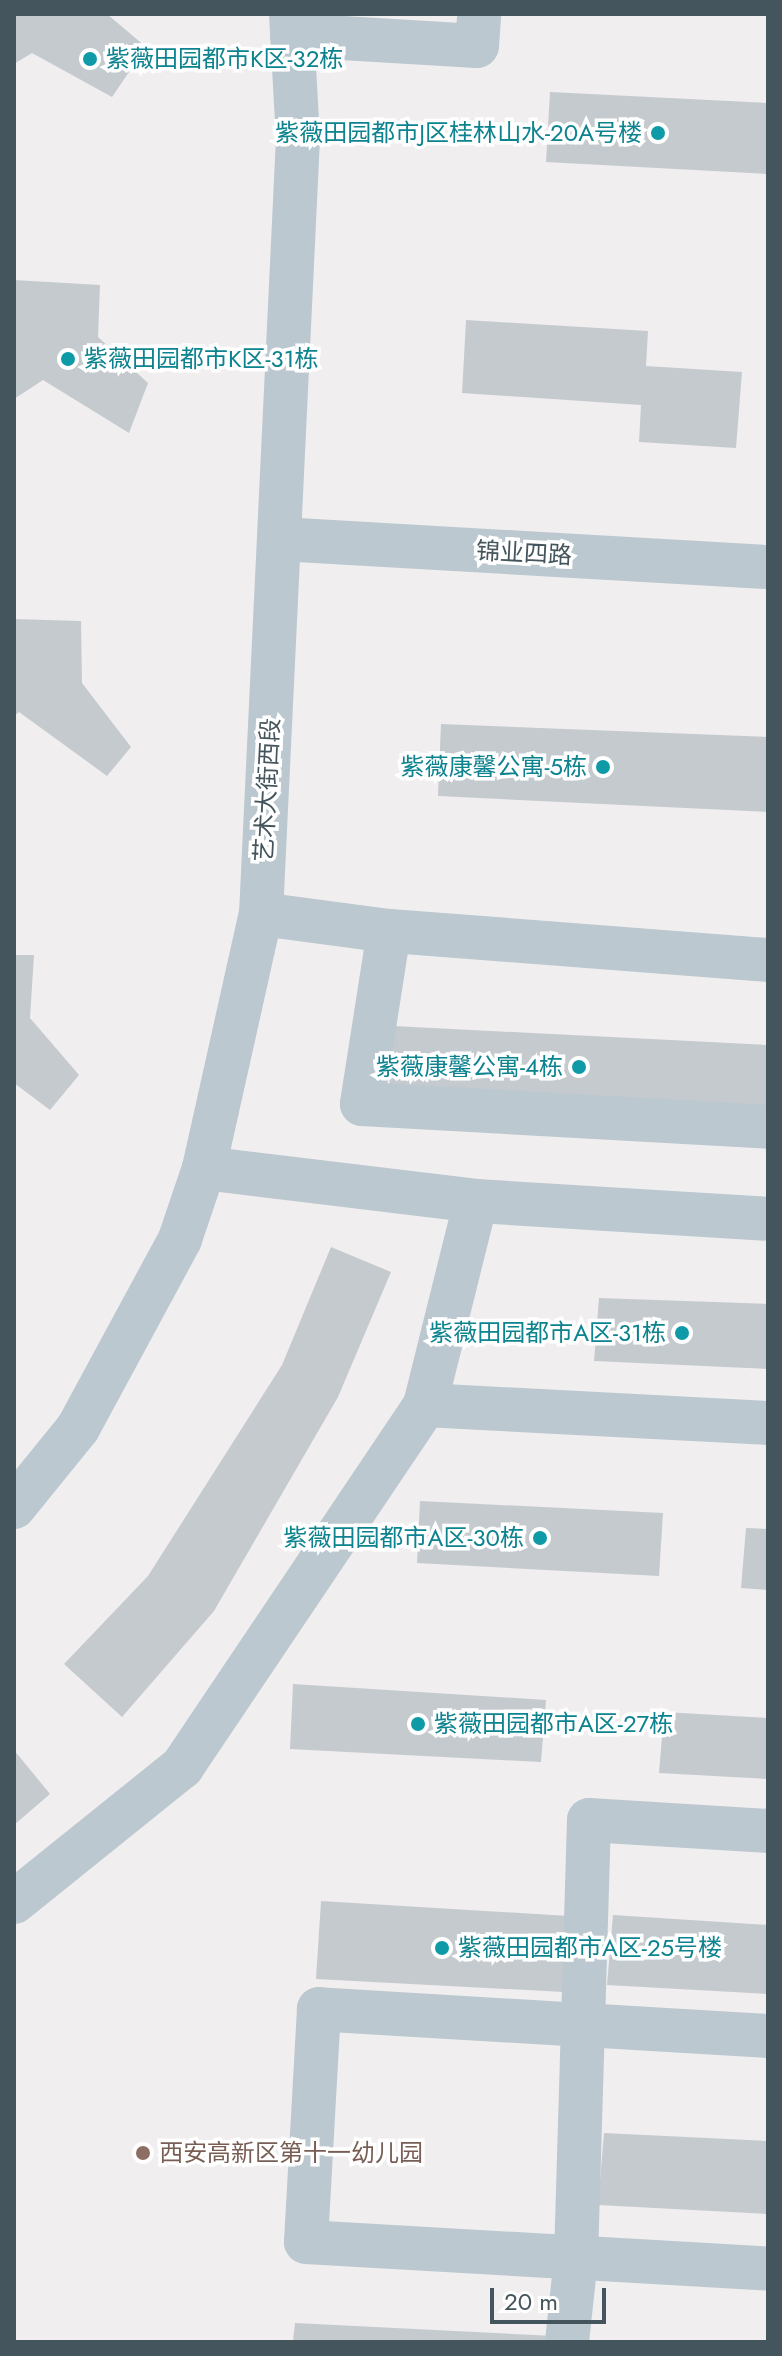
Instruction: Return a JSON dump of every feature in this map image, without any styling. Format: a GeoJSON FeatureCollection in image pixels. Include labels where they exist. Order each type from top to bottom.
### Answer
{"type":"FeatureCollection","features":[{"type":"Feature","properties":{"kind":"street"},"geometry":{"type":"LineString","coordinates":[[292,24],[477,46],[479,14]]}},
{"type":"Feature","properties":{"kind":"street","name":"艺术大街西段"},"geometry":{"type":"LineString","coordinates":[[14,1507],[78,1428],[112,1371],[180,1239],[204,1168],[261,914],[298,139],[292,24]]}},
{"type":"Feature","properties":{"kind":"street","name":"锦业四路"},"geometry":{"type":"LineString","coordinates":[[280,539],[768,567]]}},
{"type":"Feature","properties":{"kind":"street"},"geometry":{"type":"LineString","coordinates":[[261,914],[389,931],[768,960]]}},
{"type":"Feature","properties":{"kind":"street"},"geometry":{"type":"LineString","coordinates":[[389,931],[362,1104],[768,1127]]}},
{"type":"Feature","properties":{"kind":"street"},"geometry":{"type":"LineString","coordinates":[[204,1168],[476,1201],[768,1219]]}},
{"type":"Feature","properties":{"kind":"street"},"geometry":{"type":"LineString","coordinates":[[14,1902],[182,1767],[425,1405],[476,1201]]}},
{"type":"Feature","properties":{"kind":"street"},"geometry":{"type":"LineString","coordinates":[[425,1405],[768,1423]]}},
{"type":"Feature","properties":{"kind":"street"},"geometry":{"type":"LineString","coordinates":[[567,2342],[576,2258],[589,1820],[768,1831]]}},
{"type":"Feature","properties":{"kind":"street"},"geometry":{"type":"LineString","coordinates":[[768,2036],[319,2009],[306,2242],[768,2269]]}},
{"type":"Feature","properties":{"kind":"building","name":"紫薇田园都市K区-32栋"},"geometry":{"type":"Polygon","coordinates":[[[14,14],[107,14],[146,47],[112,97],[32,53],[14,64],[14,14]]]}},
{"type":"Feature","properties":{"kind":"building","name":"紫薇田园都市J区桂林山水-20A号楼"},"geometry":{"type":"Polygon","coordinates":[[[550,92],[768,103],[768,174],[546,162],[550,92]]]}},
{"type":"Feature","properties":{"kind":"building","name":"紫薇田园都市K区-31栋"},"geometry":{"type":"Polygon","coordinates":[[[14,280],[100,285],[98,337],[148,383],[129,433],[43,380],[14,399],[14,280]]]}},
{"type":"Feature","properties":{"kind":"building"},"geometry":{"type":"Polygon","coordinates":[[[466,320],[648,331],[646,366],[742,372],[736,448],[639,442],[641,405],[462,393],[466,320]]]}},
{"type":"Feature","properties":{"kind":"building"},"geometry":{"type":"Polygon","coordinates":[[[14,619],[81,621],[82,683],[131,747],[107,776],[19,712],[14,716],[14,619]]]}},
{"type":"Feature","properties":{"kind":"building","name":"紫薇康馨公寓-5栋"},"geometry":{"type":"Polygon","coordinates":[[[441,724],[768,737],[768,812],[438,796],[441,724]]]}},
{"type":"Feature","properties":{"kind":"building"},"geometry":{"type":"Polygon","coordinates":[[[14,955],[34,955],[30,1018],[79,1075],[50,1110],[14,1083],[14,955]]]}},
{"type":"Feature","properties":{"kind":"building","name":"紫薇康馨公寓-4栋"},"geometry":{"type":"Polygon","coordinates":[[[394,1026],[768,1045],[766,1114],[389,1089],[394,1026]]]}},
{"type":"Feature","properties":{"kind":"building"},"geometry":{"type":"Polygon","coordinates":[[[331,1247],[391,1272],[338,1397],[214,1611],[122,1717],[64,1664],[148,1576],[282,1365],[331,1247]]]}},
{"type":"Feature","properties":{"kind":"building","name":"紫薇田园都市A区-31栋"},"geometry":{"type":"Polygon","coordinates":[[[599,1298],[768,1304],[768,1369],[594,1361],[599,1298]]]}},
{"type":"Feature","properties":{"kind":"building","name":"紫薇田园都市A区-30栋"},"geometry":{"type":"Polygon","coordinates":[[[420,1501],[663,1513],[659,1576],[417,1563],[420,1501]]]}},
{"type":"Feature","properties":{"kind":"building"},"geometry":{"type":"Polygon","coordinates":[[[746,1528],[768,1529],[768,1590],[741,1588],[746,1528]]]}},
{"type":"Feature","properties":{"kind":"building","name":"紫薇田园都市A区-27栋"},"geometry":{"type":"Polygon","coordinates":[[[293,1684],[546,1700],[541,1762],[290,1749],[293,1684]]]}},
{"type":"Feature","properties":{"kind":"building"},"geometry":{"type":"Polygon","coordinates":[[[664,1712],[768,1718],[768,1779],[659,1773],[664,1712]]]}},
{"type":"Feature","properties":{"kind":"building"},"geometry":{"type":"Polygon","coordinates":[[[14,1750],[50,1794],[14,1825],[14,1750]]]}},
{"type":"Feature","properties":{"kind":"building","name":"紫薇田园都市A区-25号楼"},"geometry":{"type":"Polygon","coordinates":[[[321,1901],[569,1916],[564,1992],[316,1979],[321,1901]]]}},
{"type":"Feature","properties":{"kind":"building"},"geometry":{"type":"Polygon","coordinates":[[[613,1915],[768,1925],[768,1994],[607,1985],[613,1915]]]}},
{"type":"Feature","properties":{"kind":"building"},"geometry":{"type":"Polygon","coordinates":[[[604,2133],[768,2141],[768,2214],[598,2205],[604,2133]]]}},
{"type":"Feature","properties":{"kind":"building"},"geometry":{"type":"Polygon","coordinates":[[[295,2323],[555,2336],[555,2342],[293,2342],[295,2323]]]}},
{"type":"Feature","properties":{"kind":"place","name":"紫薇田园都市K区-32栋"},"geometry":{"type":"Point","coordinates":[90,59]}},
{"type":"Feature","properties":{"kind":"place","name":"紫薇田园都市J区桂林山水-20A号楼"},"geometry":{"type":"Point","coordinates":[658,133]}},
{"type":"Feature","properties":{"kind":"place","name":"紫薇田园都市K区-31栋"},"geometry":{"type":"Point","coordinates":[68,359]}},
{"type":"Feature","properties":{"kind":"place","name":"紫薇康馨公寓-5栋"},"geometry":{"type":"Point","coordinates":[603,767]}},
{"type":"Feature","properties":{"kind":"place","name":"紫薇康馨公寓-4栋"},"geometry":{"type":"Point","coordinates":[579,1067]}},
{"type":"Feature","properties":{"kind":"place","name":"紫薇田园都市A区-31栋"},"geometry":{"type":"Point","coordinates":[682,1333]}},
{"type":"Feature","properties":{"kind":"place","name":"紫薇田园都市A区-30栋"},"geometry":{"type":"Point","coordinates":[540,1538]}},
{"type":"Feature","properties":{"kind":"place","name":"紫薇田园都市A区-27栋"},"geometry":{"type":"Point","coordinates":[418,1724]}},
{"type":"Feature","properties":{"kind":"place","name":"紫薇田园都市A区-25号楼"},"geometry":{"type":"Point","coordinates":[442,1948]}},
{"type":"Feature","properties":{"kind":"place","name":"西安高新区第十一幼儿园"},"geometry":{"type":"Point","coordinates":[143,2153]}}]}
